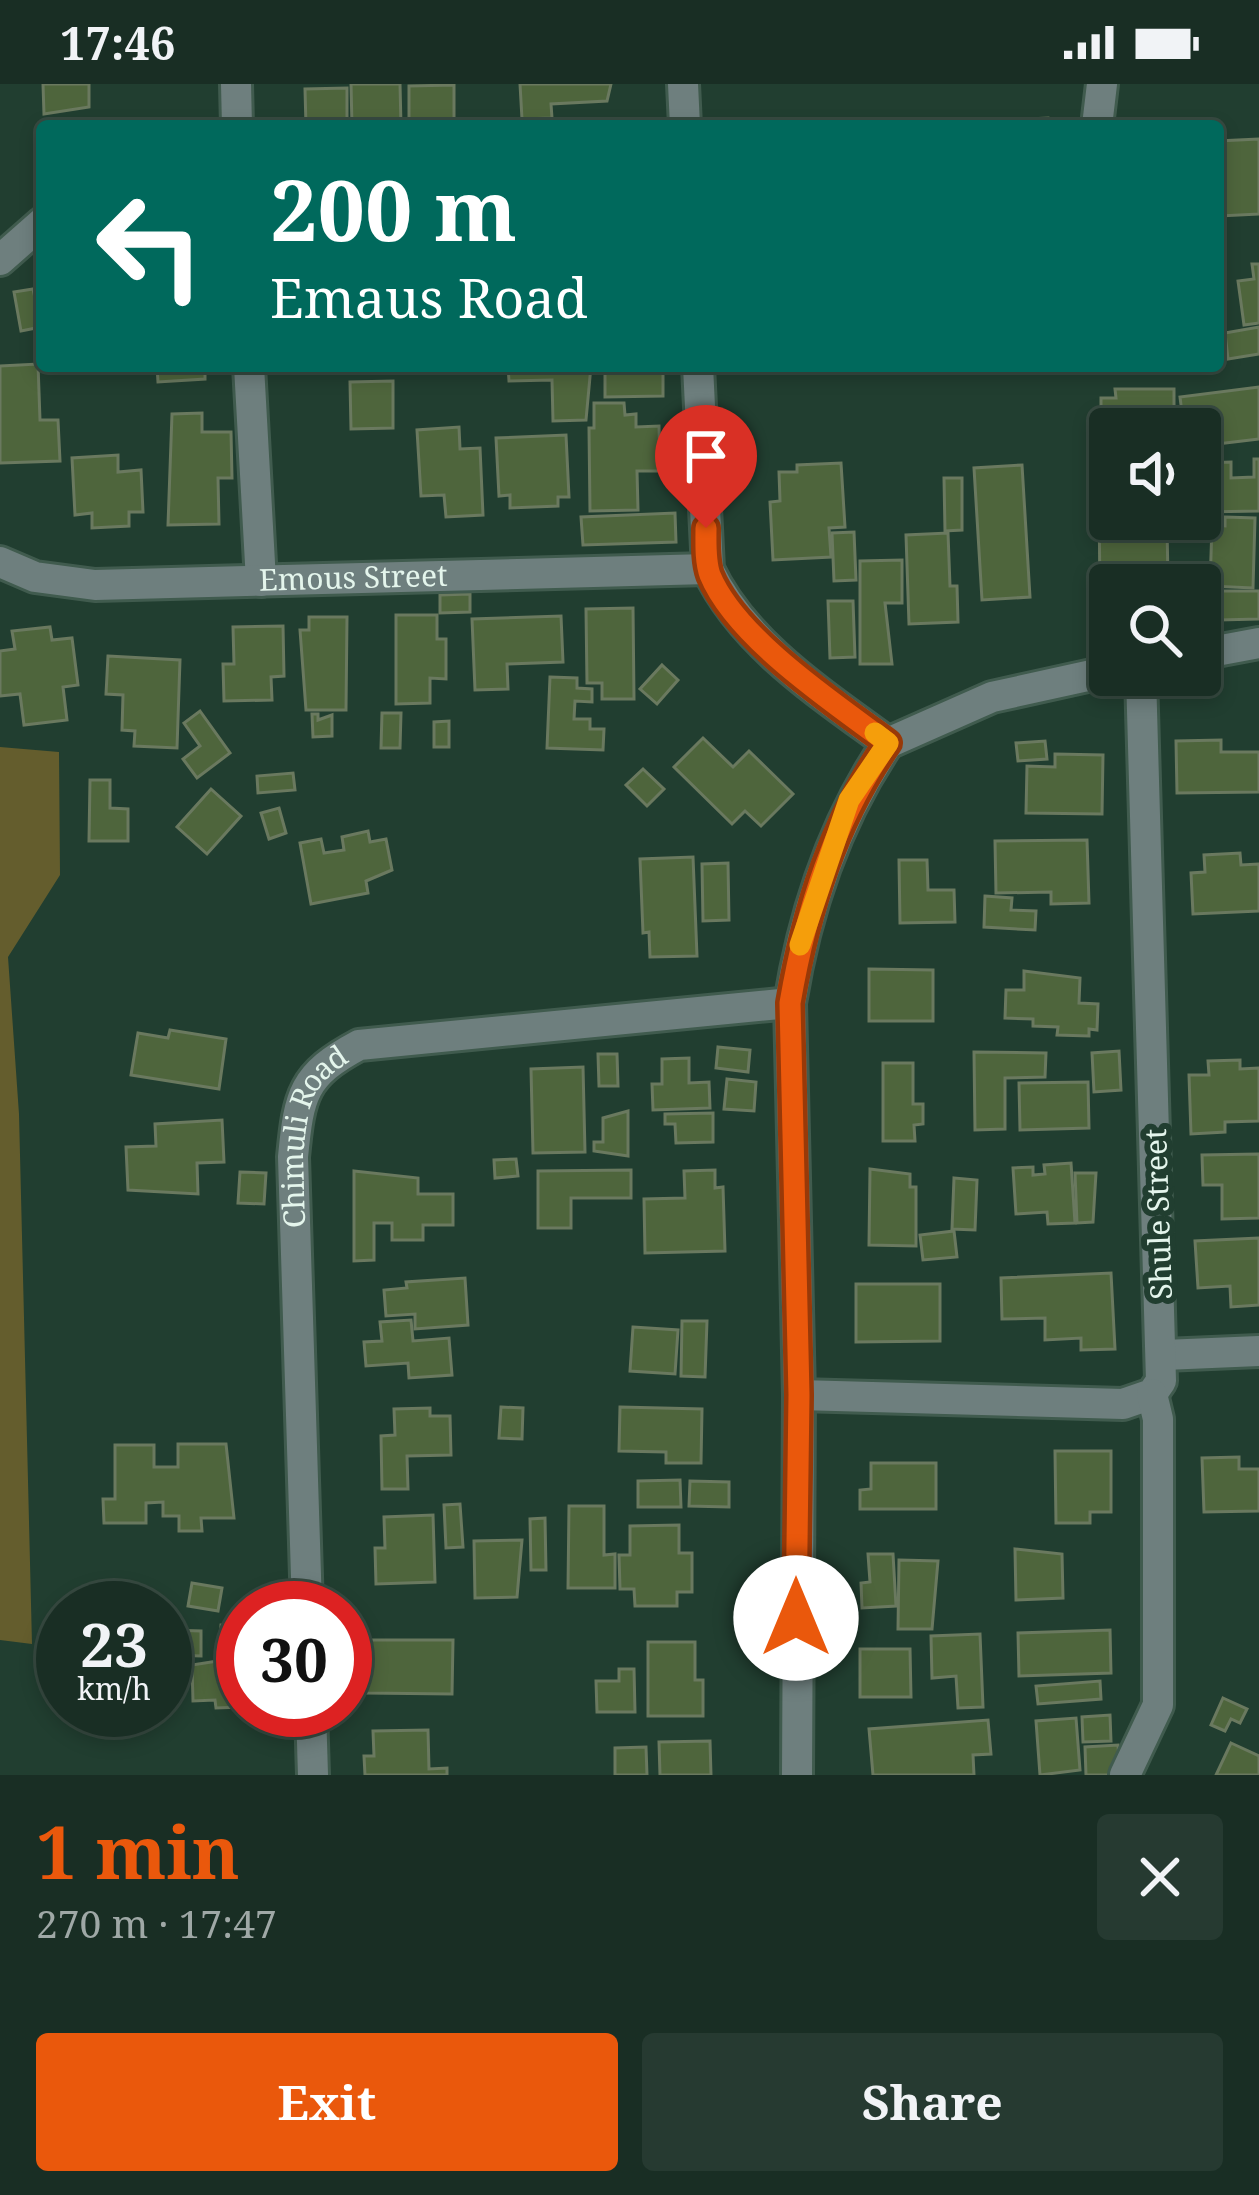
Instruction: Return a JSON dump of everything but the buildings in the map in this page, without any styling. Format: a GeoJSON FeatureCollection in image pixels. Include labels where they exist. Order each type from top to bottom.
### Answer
{"type":"FeatureCollection","features":[{"type":"Feature","properties":{"kind":"street"},"geometry":{"type":"LineString","coordinates":[[236,84],[237,120]]}},
{"type":"Feature","properties":{"kind":"street"},"geometry":{"type":"LineString","coordinates":[[683,84],[686,120]]}},
{"type":"Feature","properties":{"kind":"street"},"geometry":{"type":"LineString","coordinates":[[1097,120],[1102,84]]}},
{"type":"Feature","properties":{"kind":"street"},"geometry":{"type":"LineString","coordinates":[[0,260],[36,228]]}},
{"type":"Feature","properties":{"kind":"street"},"geometry":{"type":"LineString","coordinates":[[249,372],[261,581]]}},
{"type":"Feature","properties":{"kind":"street"},"geometry":{"type":"LineString","coordinates":[[698,372],[707,569],[720,596],[798,677],[888,743]]}},
{"type":"Feature","properties":{"kind":"street","name":"Emous Street"},"geometry":{"type":"LineString","coordinates":[[0,562],[35,578],[95,585],[707,569]]}},
{"type":"Feature","properties":{"kind":"street"},"geometry":{"type":"LineString","coordinates":[[1221,650],[1259,643]]}},
{"type":"Feature","properties":{"kind":"street"},"geometry":{"type":"LineString","coordinates":[[797,1775],[799,1395],[790,1003],[800,943],[849,800],[888,743],[992,697],[1089,676]]}},
{"type":"Feature","properties":{"kind":"street","name":"Shule Street"},"geometry":{"type":"LineString","coordinates":[[1142,696],[1164,1355],[1161,1381],[1152,1394]]}},
{"type":"Feature","properties":{"kind":"street","name":"Chimuli Road"},"geometry":{"type":"LineString","coordinates":[[307,1581],[292,1157],[297,1116],[317,1068],[359,1045],[790,1003]]}},
{"type":"Feature","properties":{"kind":"street"},"geometry":{"type":"LineString","coordinates":[[1164,1355],[1259,1352]]}},
{"type":"Feature","properties":{"kind":"street"},"geometry":{"type":"LineString","coordinates":[[799,1395],[1123,1404],[1152,1394],[1157,1419],[1161,1567],[1158,1705],[1125,1775]]}},
{"type":"Feature","properties":{"kind":"street"},"geometry":{"type":"LineString","coordinates":[[312,1737],[313,1775]]}},
{"type":"Feature","properties":{"kind":"shaded area"},"geometry":{"type":"Polygon","coordinates":[[[0,747],[59,752],[60,875],[8,957],[19,1114],[32,1644],[0,1640],[0,747]]]}},
{"type":"Feature","properties":{"kind":"slow traffic"},"geometry":{"type":"LineString","coordinates":[[800,945],[849,800],[888,743],[875,733]]}},
{"type":"Feature","properties":{"kind":"route"},"geometry":{"type":"LineString","coordinates":[[706,528],[707,569],[720,596],[798,677],[888,743],[849,800],[800,943],[790,1003],[799,1395],[796,1618]]}}]}
